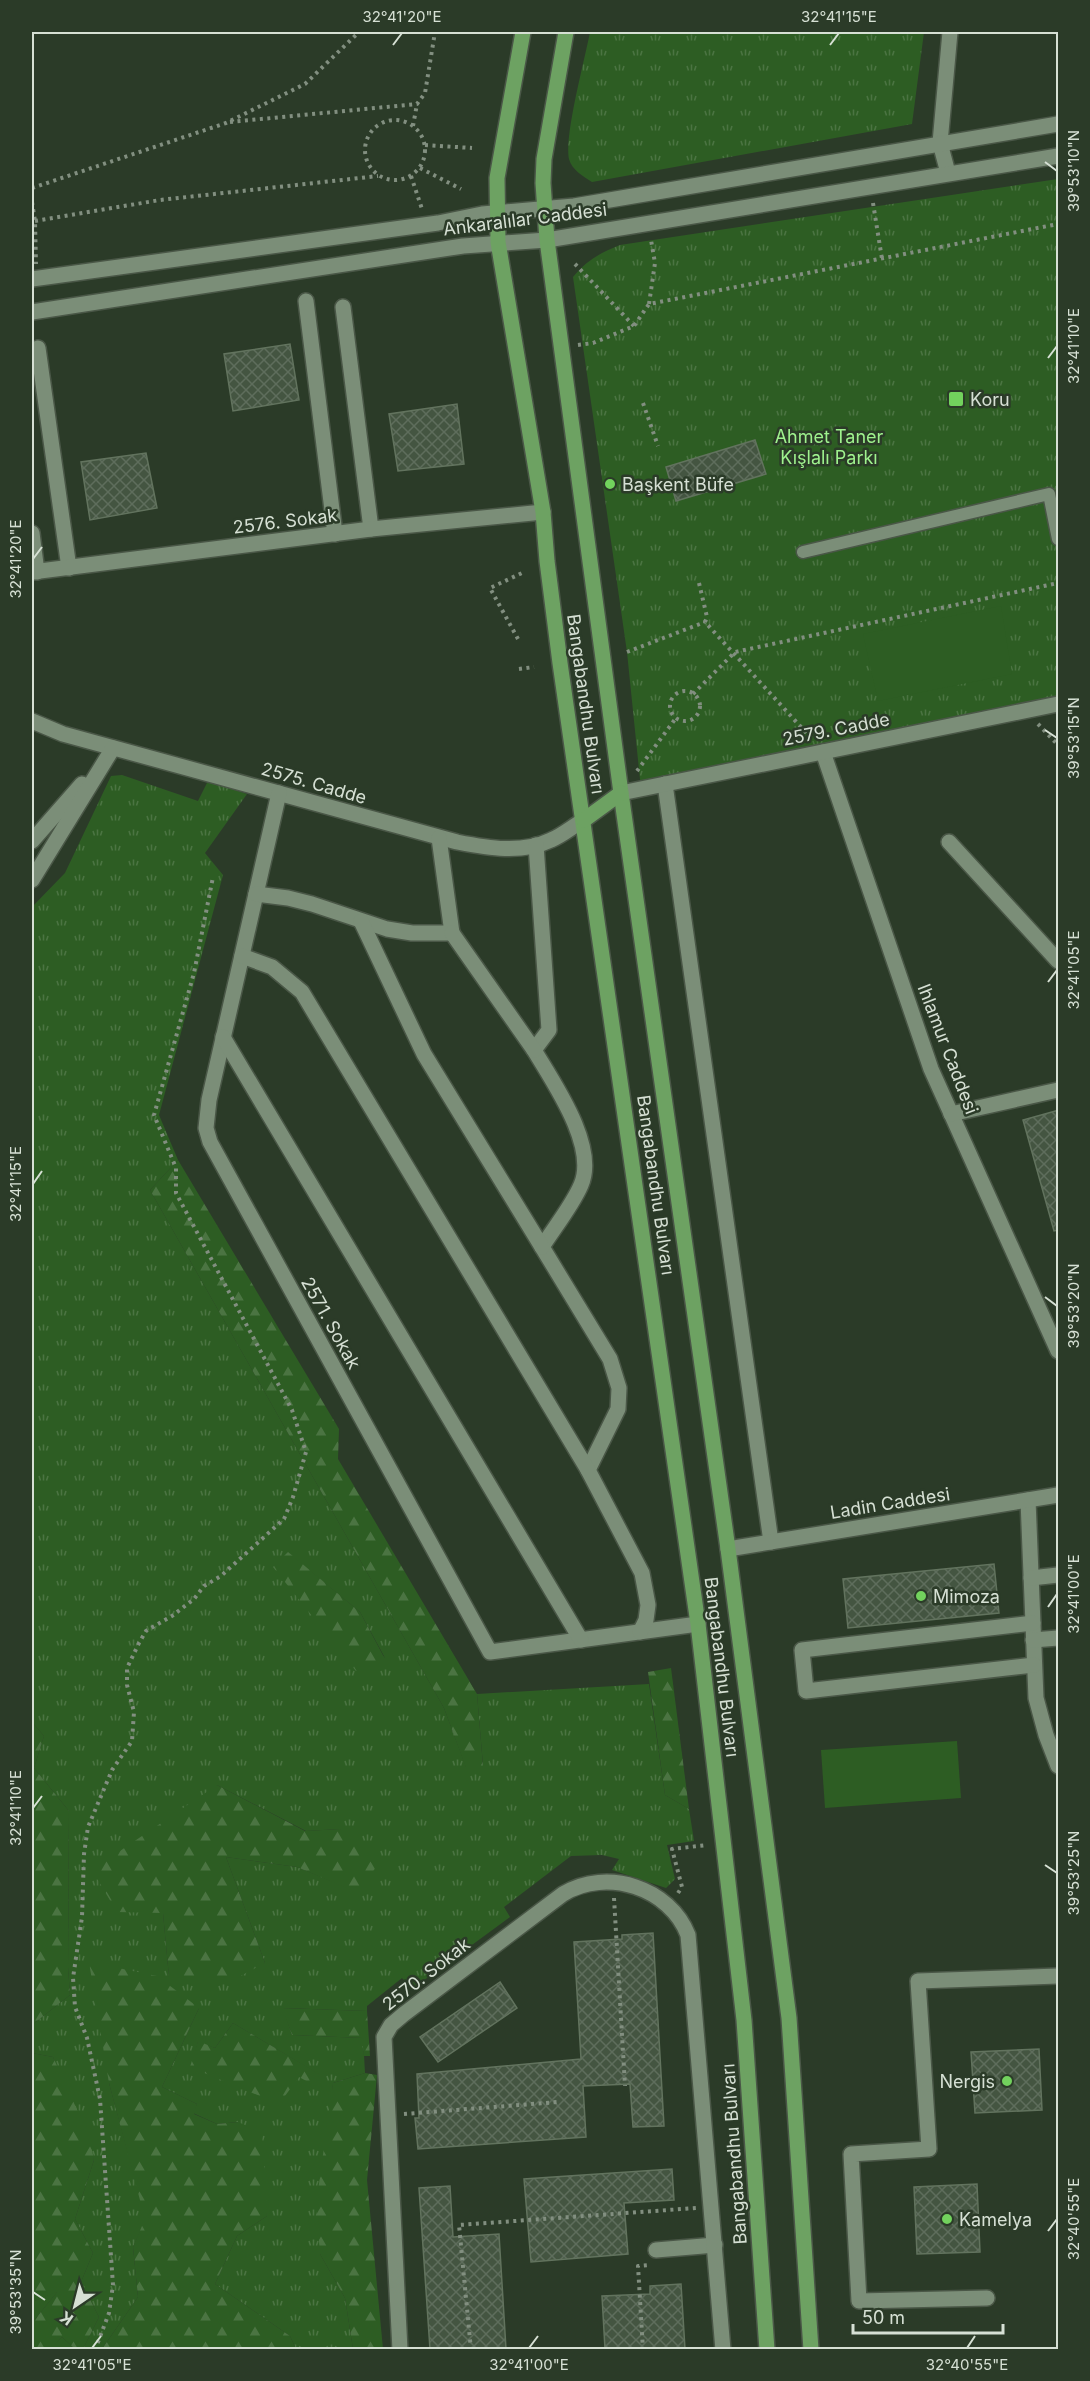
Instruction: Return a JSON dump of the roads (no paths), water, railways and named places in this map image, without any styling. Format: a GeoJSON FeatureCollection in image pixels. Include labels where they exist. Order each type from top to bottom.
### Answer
{"type":"FeatureCollection","features":[{"type":"Feature","properties":{"kind":"main road","name":"Bangabandhu Bulvarı"},"geometry":{"type":"LineString","coordinates":[[523,32],[497,178],[498,242],[543,512],[560,663],[698,1624],[744,2020],[767,2349]]}},
{"type":"Feature","properties":{"kind":"main road","name":"Bangabandhu Bulvarı"},"geometry":{"type":"LineString","coordinates":[[566,32],[545,150],[543,183],[547,240],[621,793],[728,1549],[789,2018],[811,2349]]}},
{"type":"Feature","properties":{"kind":"main road"},"geometry":{"type":"LineString","coordinates":[[584,820],[621,793]]}},
{"type":"Feature","properties":{"kind":"street"},"geometry":{"type":"LineString","coordinates":[[948,172],[940,143],[950,32]]}},
{"type":"Feature","properties":{"kind":"street","name":"Ankaralılar Caddesi"},"geometry":{"type":"LineString","coordinates":[[34,275],[438,223],[497,213],[544,211],[1059,124]]}},
{"type":"Feature","properties":{"kind":"street","name":"Ankaralılar Caddesi"},"geometry":{"type":"LineString","coordinates":[[32,312],[498,242],[547,240],[948,172],[1059,156]]}},
{"type":"Feature","properties":{"kind":"street"},"geometry":{"type":"LineString","coordinates":[[306,301],[335,534]]}},
{"type":"Feature","properties":{"kind":"street"},"geometry":{"type":"LineString","coordinates":[[344,307],[371,530]]}},
{"type":"Feature","properties":{"kind":"street"},"geometry":{"type":"LineString","coordinates":[[38,348],[69,568]]}},
{"type":"Feature","properties":{"kind":"street","name":"2576. Sokak"},"geometry":{"type":"LineString","coordinates":[[34,572],[335,534],[543,512]]}},
{"type":"Feature","properties":{"kind":"street"},"geometry":{"type":"LineString","coordinates":[[32,533],[34,572]]}},
{"type":"Feature","properties":{"kind":"street","name":"2579. Cadde"},"geometry":{"type":"LineString","coordinates":[[621,793],[1059,704]]}},
{"type":"Feature","properties":{"kind":"street","name":"2575. Cadde"},"geometry":{"type":"LineString","coordinates":[[32,721],[63,734],[439,838],[503,849],[536,845],[552,840],[584,820]]}},
{"type":"Feature","properties":{"kind":"street"},"geometry":{"type":"LineString","coordinates":[[32,841],[113,748]]}},
{"type":"Feature","properties":{"kind":"street"},"geometry":{"type":"LineString","coordinates":[[32,880],[113,748]]}},
{"type":"Feature","properties":{"kind":"street","name":"Ihlamur Caddesi"},"geometry":{"type":"LineString","coordinates":[[823,752],[922,1044],[951,1114],[1059,1351]]}},
{"type":"Feature","properties":{"kind":"street"},"geometry":{"type":"LineString","coordinates":[[665,784],[771,1542]]}},
{"type":"Feature","properties":{"kind":"street","name":"2571. Sokak"},"geometry":{"type":"LineString","coordinates":[[279,793],[206,1113],[210,1142],[490,1652],[698,1624]]}},
{"type":"Feature","properties":{"kind":"street"},"geometry":{"type":"LineString","coordinates":[[439,838],[452,933],[534,1050],[564,1100],[581,1141],[584,1164],[582,1184],[542,1247]]}},
{"type":"Feature","properties":{"kind":"street"},"geometry":{"type":"LineString","coordinates":[[949,842],[1059,961]]}},
{"type":"Feature","properties":{"kind":"street"},"geometry":{"type":"LineString","coordinates":[[534,1050],[549,1030],[536,845]]}},
{"type":"Feature","properties":{"kind":"street"},"geometry":{"type":"LineString","coordinates":[[256,894],[312,904],[387,929],[412,933],[452,933]]}},
{"type":"Feature","properties":{"kind":"street"},"geometry":{"type":"LineString","coordinates":[[361,921],[424,1054],[610,1359],[619,1388],[618,1409],[588,1470]]}},
{"type":"Feature","properties":{"kind":"street"},"geometry":{"type":"LineString","coordinates":[[242,956],[272,967],[302,992],[588,1470],[642,1573],[648,1595],[648,1613],[640,1632]]}},
{"type":"Feature","properties":{"kind":"street"},"geometry":{"type":"LineString","coordinates":[[223,1037],[581,1640]]}},
{"type":"Feature","properties":{"kind":"street"},"geometry":{"type":"LineString","coordinates":[[951,1114],[1059,1090]]}},
{"type":"Feature","properties":{"kind":"street","name":"Ladin Caddesi"},"geometry":{"type":"LineString","coordinates":[[728,1549],[1059,1495]]}},
{"type":"Feature","properties":{"kind":"street"},"geometry":{"type":"LineString","coordinates":[[1028,1500],[1034,1665],[1040,1715],[1059,1766]]}},
{"type":"Feature","properties":{"kind":"street"},"geometry":{"type":"LineString","coordinates":[[1031,1578],[1059,1575]]}},
{"type":"Feature","properties":{"kind":"street"},"geometry":{"type":"LineString","coordinates":[[1033,1623],[802,1650],[806,1691],[1034,1665]]}},
{"type":"Feature","properties":{"kind":"street"},"geometry":{"type":"LineString","coordinates":[[1033,1640],[1059,1638]]}},
{"type":"Feature","properties":{"kind":"street","name":"2570. Sokak"},"geometry":{"type":"LineString","coordinates":[[400,2349],[384,2037],[392,2025],[563,1894],[584,1884],[613,1882],[634,1886],[647,1892],[668,1906],[680,1919],[688,1935],[715,2245]]}},
{"type":"Feature","properties":{"kind":"street"},"geometry":{"type":"LineString","coordinates":[[987,2298],[859,2301],[851,2154],[929,2149],[918,1981],[1059,1976]]}},
{"type":"Feature","properties":{"kind":"street"},"geometry":{"type":"LineString","coordinates":[[658,2257],[715,2245],[723,2349]]}},
{"type":"Feature","properties":{"kind":"lane"},"geometry":{"type":"LineString","coordinates":[[803,552],[1049,494],[1059,539]]}},
{"type":"Feature","properties":{"kind":"place","name":"Koru"},"geometry":{"type":"Point","coordinates":[956,399]}},
{"type":"Feature","properties":{"kind":"place","name":"Başkent Büfe"},"geometry":{"type":"Point","coordinates":[610,484]}},
{"type":"Feature","properties":{"kind":"place","name":"Mimoza"},"geometry":{"type":"Point","coordinates":[921,1596]}},
{"type":"Feature","properties":{"kind":"place","name":"Nergis"},"geometry":{"type":"Point","coordinates":[1007,2081]}},
{"type":"Feature","properties":{"kind":"place","name":"Kamelya"},"geometry":{"type":"Point","coordinates":[947,2219]}},
{"type":"Feature","properties":{"kind":"park label","name":"Ahmet Taner Kışlalı Parkı"},"geometry":{"type":"Point","coordinates":[829,446]}}]}
